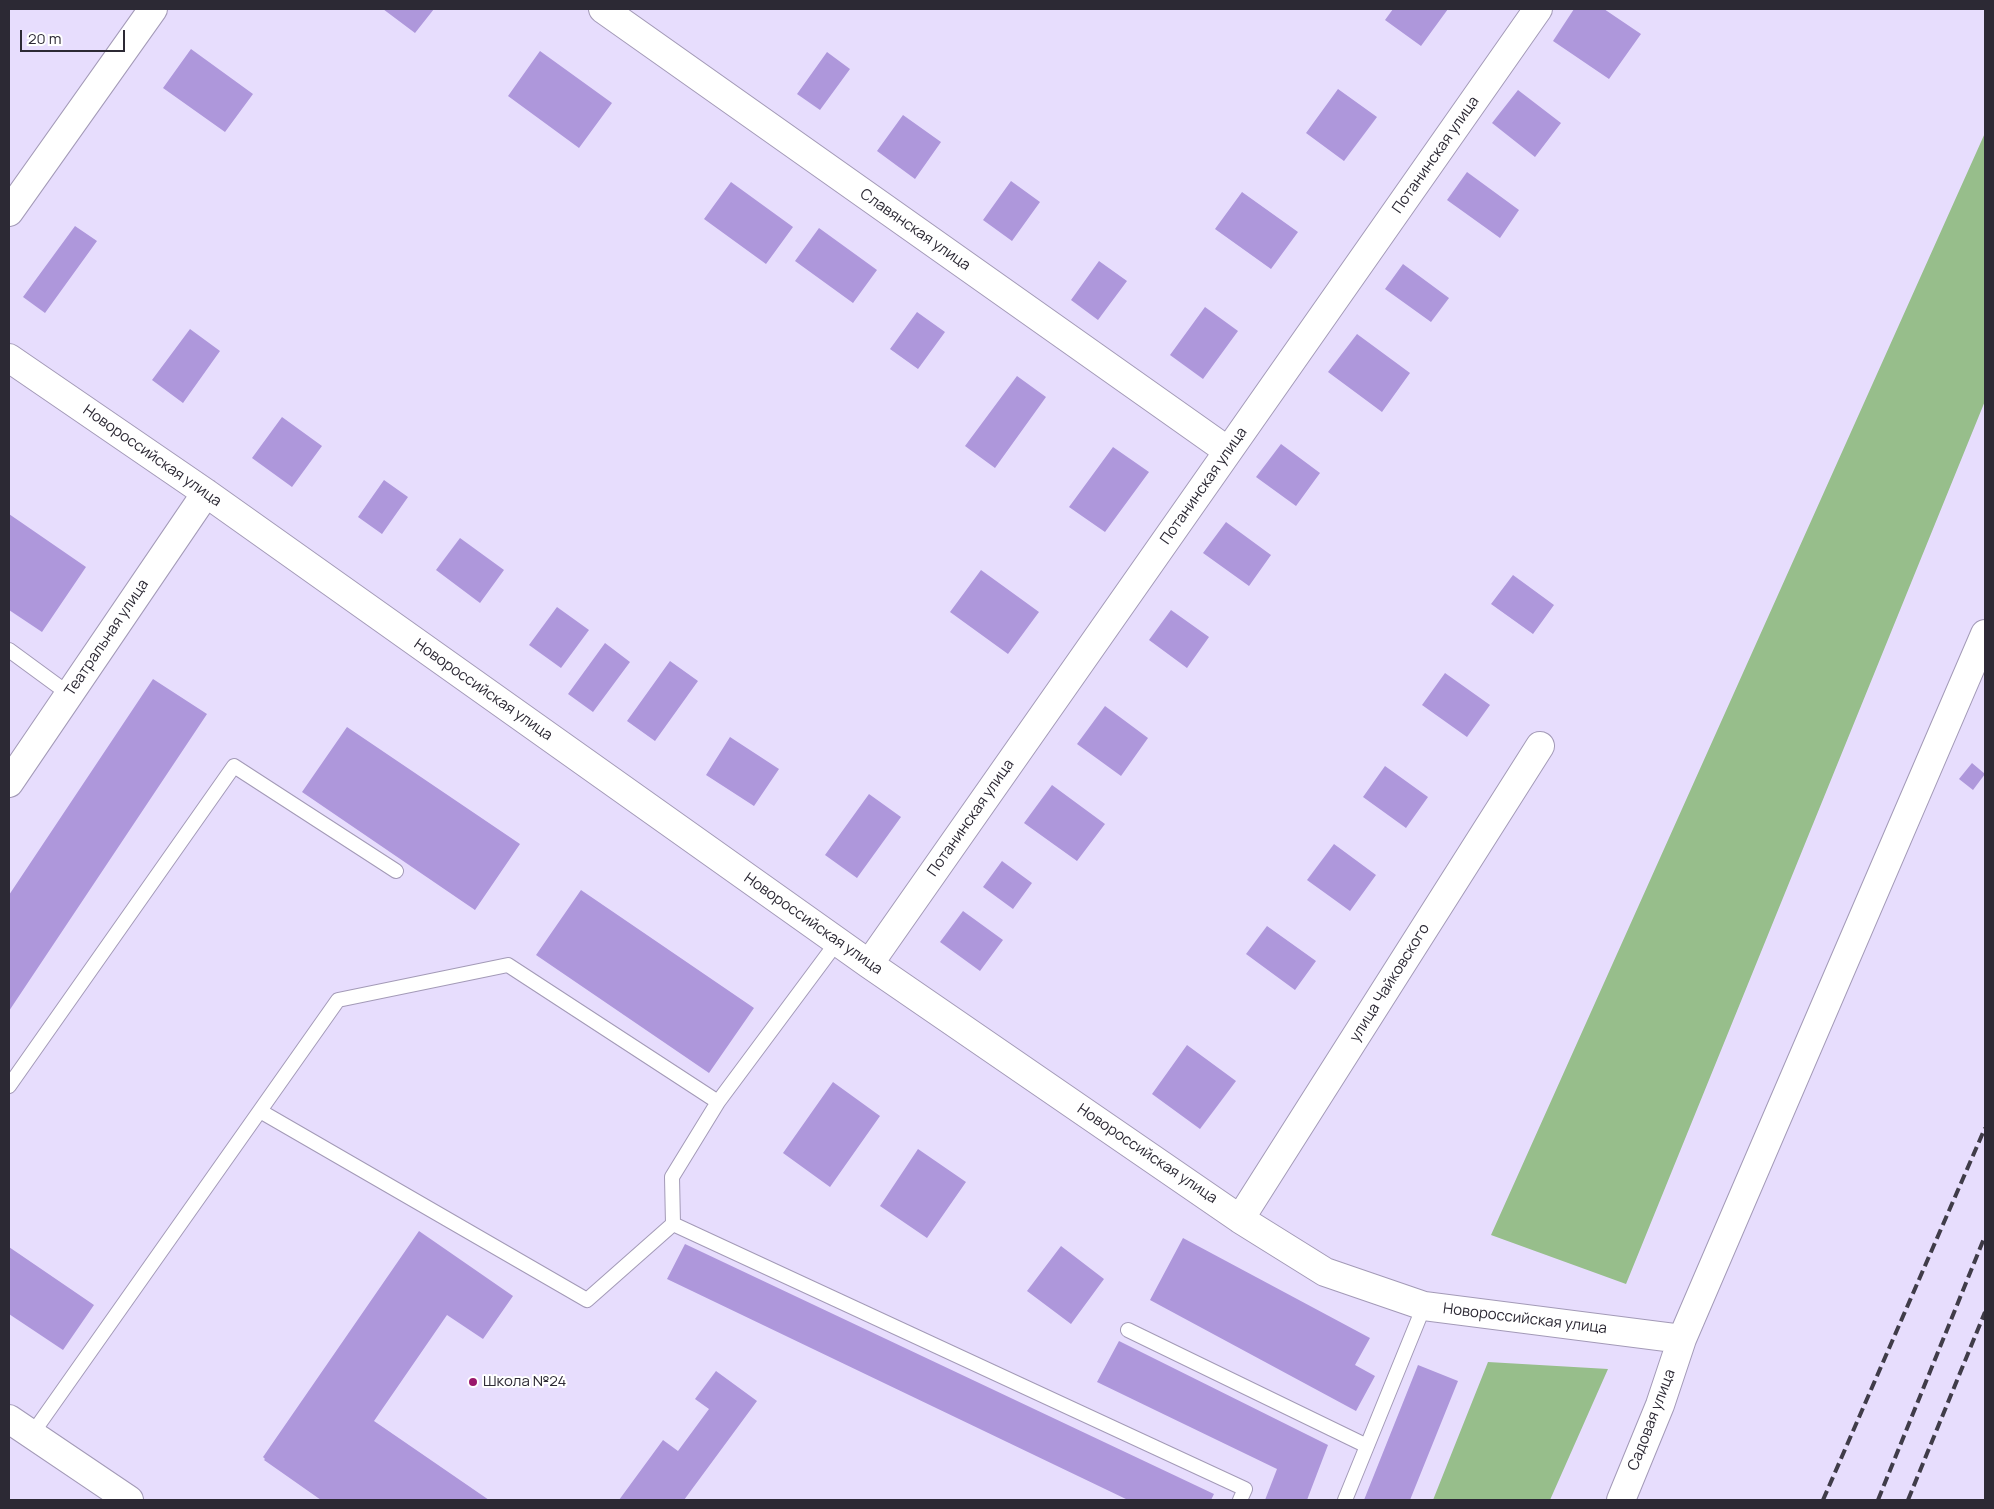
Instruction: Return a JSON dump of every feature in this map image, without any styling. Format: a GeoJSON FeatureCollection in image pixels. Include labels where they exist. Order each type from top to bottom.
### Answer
{"type":"FeatureCollection","features":[{"type":"Feature","properties":{"kind":"street"},"geometry":{"type":"LineString","coordinates":[[9,212],[153,9]]}},
{"type":"Feature","properties":{"kind":"street","name":"Славянская улица"},"geometry":{"type":"LineString","coordinates":[[603,9],[1228,452]]}},
{"type":"Feature","properties":{"kind":"street","name":"Потанинская улица"},"geometry":{"type":"LineString","coordinates":[[869,964],[1538,9]]}},
{"type":"Feature","properties":{"kind":"street","name":"Новороссийская улица"},"geometry":{"type":"LineString","coordinates":[[9,358],[206,493],[837,942],[1240,1219],[1325,1272],[1424,1306],[1682,1338]]}},
{"type":"Feature","properties":{"kind":"street","name":"Театральная улица"},"geometry":{"type":"LineString","coordinates":[[9,782],[206,493]]}},
{"type":"Feature","properties":{"kind":"street","name":"Садовая улица"},"geometry":{"type":"LineString","coordinates":[[1621,1500],[1660,1405],[1682,1338],[1985,634]]}},
{"type":"Feature","properties":{"kind":"street","name":"улица Чайковского"},"geometry":{"type":"LineString","coordinates":[[1240,1219],[1540,746]]}},
{"type":"Feature","properties":{"kind":"street"},"geometry":{"type":"LineString","coordinates":[[9,1419],[129,1500]]}},
{"type":"Feature","properties":{"kind":"lane"},"geometry":{"type":"LineString","coordinates":[[9,650],[69,694]]}},
{"type":"Feature","properties":{"kind":"lane"},"geometry":{"type":"LineString","coordinates":[[9,1086],[234,766],[396,871]]}},
{"type":"Feature","properties":{"kind":"lane"},"geometry":{"type":"LineString","coordinates":[[260,1111],[587,1300],[673,1224],[672,1177],[718,1102],[837,942]]}},
{"type":"Feature","properties":{"kind":"lane"},"geometry":{"type":"LineString","coordinates":[[32,1434],[338,1000],[508,965],[718,1102]]}},
{"type":"Feature","properties":{"kind":"lane"},"geometry":{"type":"LineString","coordinates":[[673,1224],[1245,1489],[1240,1500]]}},
{"type":"Feature","properties":{"kind":"lane"},"geometry":{"type":"LineString","coordinates":[[1345,1500],[1424,1306]]}},
{"type":"Feature","properties":{"kind":"lane"},"geometry":{"type":"LineString","coordinates":[[1128,1330],[1367,1446]]}},
{"type":"Feature","properties":{"kind":"green space"},"geometry":{"type":"Polygon","coordinates":[[[1985,133],[1985,401],[1626,1284],[1491,1235],[1985,133]]]}},
{"type":"Feature","properties":{"kind":"green space"},"geometry":{"type":"Polygon","coordinates":[[[1488,1362],[1608,1369],[1550,1500],[1433,1500],[1488,1362]]]}},
{"type":"Feature","properties":{"kind":"building"},"geometry":{"type":"Polygon","coordinates":[[[383,9],[434,9],[415,33],[383,9]]]}},
{"type":"Feature","properties":{"kind":"building"},"geometry":{"type":"Polygon","coordinates":[[[1393,9],[1448,9],[1421,46],[1385,20],[1393,9]]]}},
{"type":"Feature","properties":{"kind":"building"},"geometry":{"type":"Polygon","coordinates":[[[1574,9],[1604,9],[1641,34],[1609,79],[1553,41],[1574,9]]]}},
{"type":"Feature","properties":{"kind":"building"},"geometry":{"type":"Polygon","coordinates":[[[191,49],[253,94],[225,132],[163,88],[191,49]]]}},
{"type":"Feature","properties":{"kind":"building"},"geometry":{"type":"Polygon","coordinates":[[[540,51],[612,103],[579,148],[508,96],[540,51]]]}},
{"type":"Feature","properties":{"kind":"building"},"geometry":{"type":"Polygon","coordinates":[[[827,52],[850,69],[820,110],[797,94],[827,52]]]}},
{"type":"Feature","properties":{"kind":"building"},"geometry":{"type":"Polygon","coordinates":[[[1338,89],[1377,117],[1344,161],[1306,133],[1338,89]]]}},
{"type":"Feature","properties":{"kind":"building"},"geometry":{"type":"Polygon","coordinates":[[[1518,90],[1561,123],[1535,157],[1492,123],[1518,90]]]}},
{"type":"Feature","properties":{"kind":"building"},"geometry":{"type":"Polygon","coordinates":[[[903,115],[941,142],[915,179],[877,151],[903,115]]]}},
{"type":"Feature","properties":{"kind":"building"},"geometry":{"type":"Polygon","coordinates":[[[1467,172],[1519,210],[1500,238],[1447,200],[1467,172]]]}},
{"type":"Feature","properties":{"kind":"building"},"geometry":{"type":"Polygon","coordinates":[[[1011,181],[1040,202],[1012,241],[983,220],[1011,181]]]}},
{"type":"Feature","properties":{"kind":"building"},"geometry":{"type":"Polygon","coordinates":[[[731,182],[793,227],[766,264],[704,219],[731,182]]]}},
{"type":"Feature","properties":{"kind":"building"},"geometry":{"type":"Polygon","coordinates":[[[1242,192],[1298,232],[1271,269],[1215,229],[1242,192]]]}},
{"type":"Feature","properties":{"kind":"building"},"geometry":{"type":"Polygon","coordinates":[[[75,226],[97,241],[45,313],[23,297],[75,226]]]}},
{"type":"Feature","properties":{"kind":"building"},"geometry":{"type":"Polygon","coordinates":[[[819,228],[877,270],[853,303],[795,261],[819,228]]]}},
{"type":"Feature","properties":{"kind":"building"},"geometry":{"type":"Polygon","coordinates":[[[1099,261],[1127,281],[1098,320],[1071,300],[1099,261]]]}},
{"type":"Feature","properties":{"kind":"building"},"geometry":{"type":"Polygon","coordinates":[[[1403,264],[1449,298],[1431,322],[1385,289],[1403,264]]]}},
{"type":"Feature","properties":{"kind":"building"},"geometry":{"type":"Polygon","coordinates":[[[1205,307],[1238,331],[1203,379],[1170,355],[1205,307]]]}},
{"type":"Feature","properties":{"kind":"building"},"geometry":{"type":"Polygon","coordinates":[[[917,312],[945,332],[918,369],[890,349],[917,312]]]}},
{"type":"Feature","properties":{"kind":"building"},"geometry":{"type":"Polygon","coordinates":[[[190,329],[220,351],[183,403],[152,380],[190,329]]]}},
{"type":"Feature","properties":{"kind":"building"},"geometry":{"type":"Polygon","coordinates":[[[1357,334],[1410,373],[1382,412],[1328,372],[1357,334]]]}},
{"type":"Feature","properties":{"kind":"building"},"geometry":{"type":"Polygon","coordinates":[[[1017,376],[1046,397],[995,468],[965,446],[1017,376]]]}},
{"type":"Feature","properties":{"kind":"building"},"geometry":{"type":"Polygon","coordinates":[[[282,417],[322,446],[292,487],[252,458],[282,417]]]}},
{"type":"Feature","properties":{"kind":"building"},"geometry":{"type":"Polygon","coordinates":[[[1281,444],[1320,473],[1296,506],[1256,477],[1281,444]]]}},
{"type":"Feature","properties":{"kind":"building"},"geometry":{"type":"Polygon","coordinates":[[[1113,447],[1149,472],[1105,532],[1069,507],[1113,447]]]}},
{"type":"Feature","properties":{"kind":"building"},"geometry":{"type":"Polygon","coordinates":[[[384,480],[408,497],[382,534],[358,517],[384,480]]]}},
{"type":"Feature","properties":{"kind":"building"},"geometry":{"type":"Polygon","coordinates":[[[9,514],[86,567],[42,632],[9,610],[9,514]]]}},
{"type":"Feature","properties":{"kind":"building"},"geometry":{"type":"Polygon","coordinates":[[[1226,522],[1271,555],[1249,586],[1203,553],[1226,522]]]}},
{"type":"Feature","properties":{"kind":"building"},"geometry":{"type":"Polygon","coordinates":[[[460,538],[504,570],[480,603],[436,570],[460,538]]]}},
{"type":"Feature","properties":{"kind":"building"},"geometry":{"type":"Polygon","coordinates":[[[981,570],[1039,612],[1008,654],[950,612],[981,570]]]}},
{"type":"Feature","properties":{"kind":"building"},"geometry":{"type":"Polygon","coordinates":[[[1513,575],[1554,605],[1533,634],[1491,604],[1513,575]]]}},
{"type":"Feature","properties":{"kind":"building"},"geometry":{"type":"Polygon","coordinates":[[[557,607],[589,630],[561,668],[529,645],[557,607]]]}},
{"type":"Feature","properties":{"kind":"building"},"geometry":{"type":"Polygon","coordinates":[[[1171,610],[1209,637],[1187,668],[1149,640],[1171,610]]]}},
{"type":"Feature","properties":{"kind":"building"},"geometry":{"type":"Polygon","coordinates":[[[605,643],[630,662],[593,712],[568,694],[605,643]]]}},
{"type":"Feature","properties":{"kind":"building"},"geometry":{"type":"Polygon","coordinates":[[[670,661],[698,681],[655,741],[627,721],[670,661]]]}},
{"type":"Feature","properties":{"kind":"building"},"geometry":{"type":"Polygon","coordinates":[[[1445,673],[1490,705],[1467,737],[1422,705],[1445,673]]]}},
{"type":"Feature","properties":{"kind":"building"},"geometry":{"type":"Polygon","coordinates":[[[153,679],[207,714],[9,1011],[9,895],[153,679]]]}},
{"type":"Feature","properties":{"kind":"building"},"geometry":{"type":"Polygon","coordinates":[[[1105,706],[1148,738],[1121,776],[1077,744],[1105,706]]]}},
{"type":"Feature","properties":{"kind":"building"},"geometry":{"type":"Polygon","coordinates":[[[347,727],[520,844],[475,910],[302,792],[347,727]]]}},
{"type":"Feature","properties":{"kind":"building"},"geometry":{"type":"Polygon","coordinates":[[[730,737],[779,769],[754,806],[706,775],[730,737]]]}},
{"type":"Feature","properties":{"kind":"building"},"geometry":{"type":"Polygon","coordinates":[[[1972,763],[1985,774],[1973,790],[1959,779],[1972,763]]]}},
{"type":"Feature","properties":{"kind":"building"},"geometry":{"type":"Polygon","coordinates":[[[1385,766],[1428,797],[1406,828],[1363,797],[1385,766]]]}},
{"type":"Feature","properties":{"kind":"building"},"geometry":{"type":"Polygon","coordinates":[[[1052,785],[1105,824],[1077,861],[1024,823],[1052,785]]]}},
{"type":"Feature","properties":{"kind":"building"},"geometry":{"type":"Polygon","coordinates":[[[869,794],[901,817],[857,878],[825,855],[869,794]]]}},
{"type":"Feature","properties":{"kind":"building"},"geometry":{"type":"Polygon","coordinates":[[[1334,844],[1376,875],[1350,911],[1307,880],[1334,844]]]}},
{"type":"Feature","properties":{"kind":"building"},"geometry":{"type":"Polygon","coordinates":[[[1002,861],[1032,883],[1013,909],[983,887],[1002,861]]]}},
{"type":"Feature","properties":{"kind":"building"},"geometry":{"type":"Polygon","coordinates":[[[581,890],[754,1008],[709,1073],[536,955],[581,890]]]}},
{"type":"Feature","properties":{"kind":"building"},"geometry":{"type":"Polygon","coordinates":[[[963,911],[1003,940],[980,971],[940,942],[963,911]]]}},
{"type":"Feature","properties":{"kind":"building"},"geometry":{"type":"Polygon","coordinates":[[[1267,926],[1316,961],[1295,990],[1246,954],[1267,926]]]}},
{"type":"Feature","properties":{"kind":"building"},"geometry":{"type":"Polygon","coordinates":[[[1187,1045],[1236,1081],[1200,1129],[1152,1094],[1187,1045]]]}},
{"type":"Feature","properties":{"kind":"building"},"geometry":{"type":"Polygon","coordinates":[[[833,1082],[880,1116],[830,1187],[783,1153],[833,1082]]]}},
{"type":"Feature","properties":{"kind":"building"},"geometry":{"type":"Polygon","coordinates":[[[918,1149],[966,1182],[927,1238],[880,1206],[918,1149]]]}},
{"type":"Feature","properties":{"kind":"building"},"geometry":{"type":"Polygon","coordinates":[[[419,1231],[513,1296],[483,1339],[447,1315],[374,1421],[489,1500],[321,1500],[264,1460],[263,1457],[419,1231]]]}},
{"type":"Feature","properties":{"kind":"building"},"geometry":{"type":"Polygon","coordinates":[[[1183,1238],[1370,1338],[1355,1365],[1375,1376],[1356,1411],[1150,1300],[1183,1238]]]}},
{"type":"Feature","properties":{"kind":"building"},"geometry":{"type":"Polygon","coordinates":[[[685,1244],[1214,1494],[1211,1500],[1128,1500],[667,1279],[685,1244]]]}},
{"type":"Feature","properties":{"kind":"building"},"geometry":{"type":"Polygon","coordinates":[[[1061,1246],[1104,1279],[1071,1324],[1027,1291],[1061,1246]]]}},
{"type":"Feature","properties":{"kind":"building"},"geometry":{"type":"Polygon","coordinates":[[[9,1247],[94,1305],[63,1350],[9,1314],[9,1247]]]}},
{"type":"Feature","properties":{"kind":"building"},"geometry":{"type":"Polygon","coordinates":[[[1119,1341],[1328,1445],[1307,1500],[1265,1500],[1277,1469],[1097,1382],[1119,1341]]]}},
{"type":"Feature","properties":{"kind":"building"},"geometry":{"type":"Polygon","coordinates":[[[1418,1365],[1458,1381],[1410,1500],[1364,1500],[1418,1365]]]}},
{"type":"Feature","properties":{"kind":"building"},"geometry":{"type":"Polygon","coordinates":[[[716,1371],[757,1401],[684,1500],[619,1500],[663,1440],[678,1451],[709,1409],[695,1399],[716,1371]]]}},
{"type":"Feature","properties":{"kind":"railway"},"geometry":{"type":"LineString","coordinates":[[1823,1500],[1985,1128]]}},
{"type":"Feature","properties":{"kind":"railway"},"geometry":{"type":"LineString","coordinates":[[1878,1500],[1985,1236]]}},
{"type":"Feature","properties":{"kind":"railway"},"geometry":{"type":"LineString","coordinates":[[1908,1500],[1985,1312]]}},
{"type":"Feature","properties":{"kind":"place","name":"Школа №24"},"geometry":{"type":"Point","coordinates":[473,1382]}}]}
